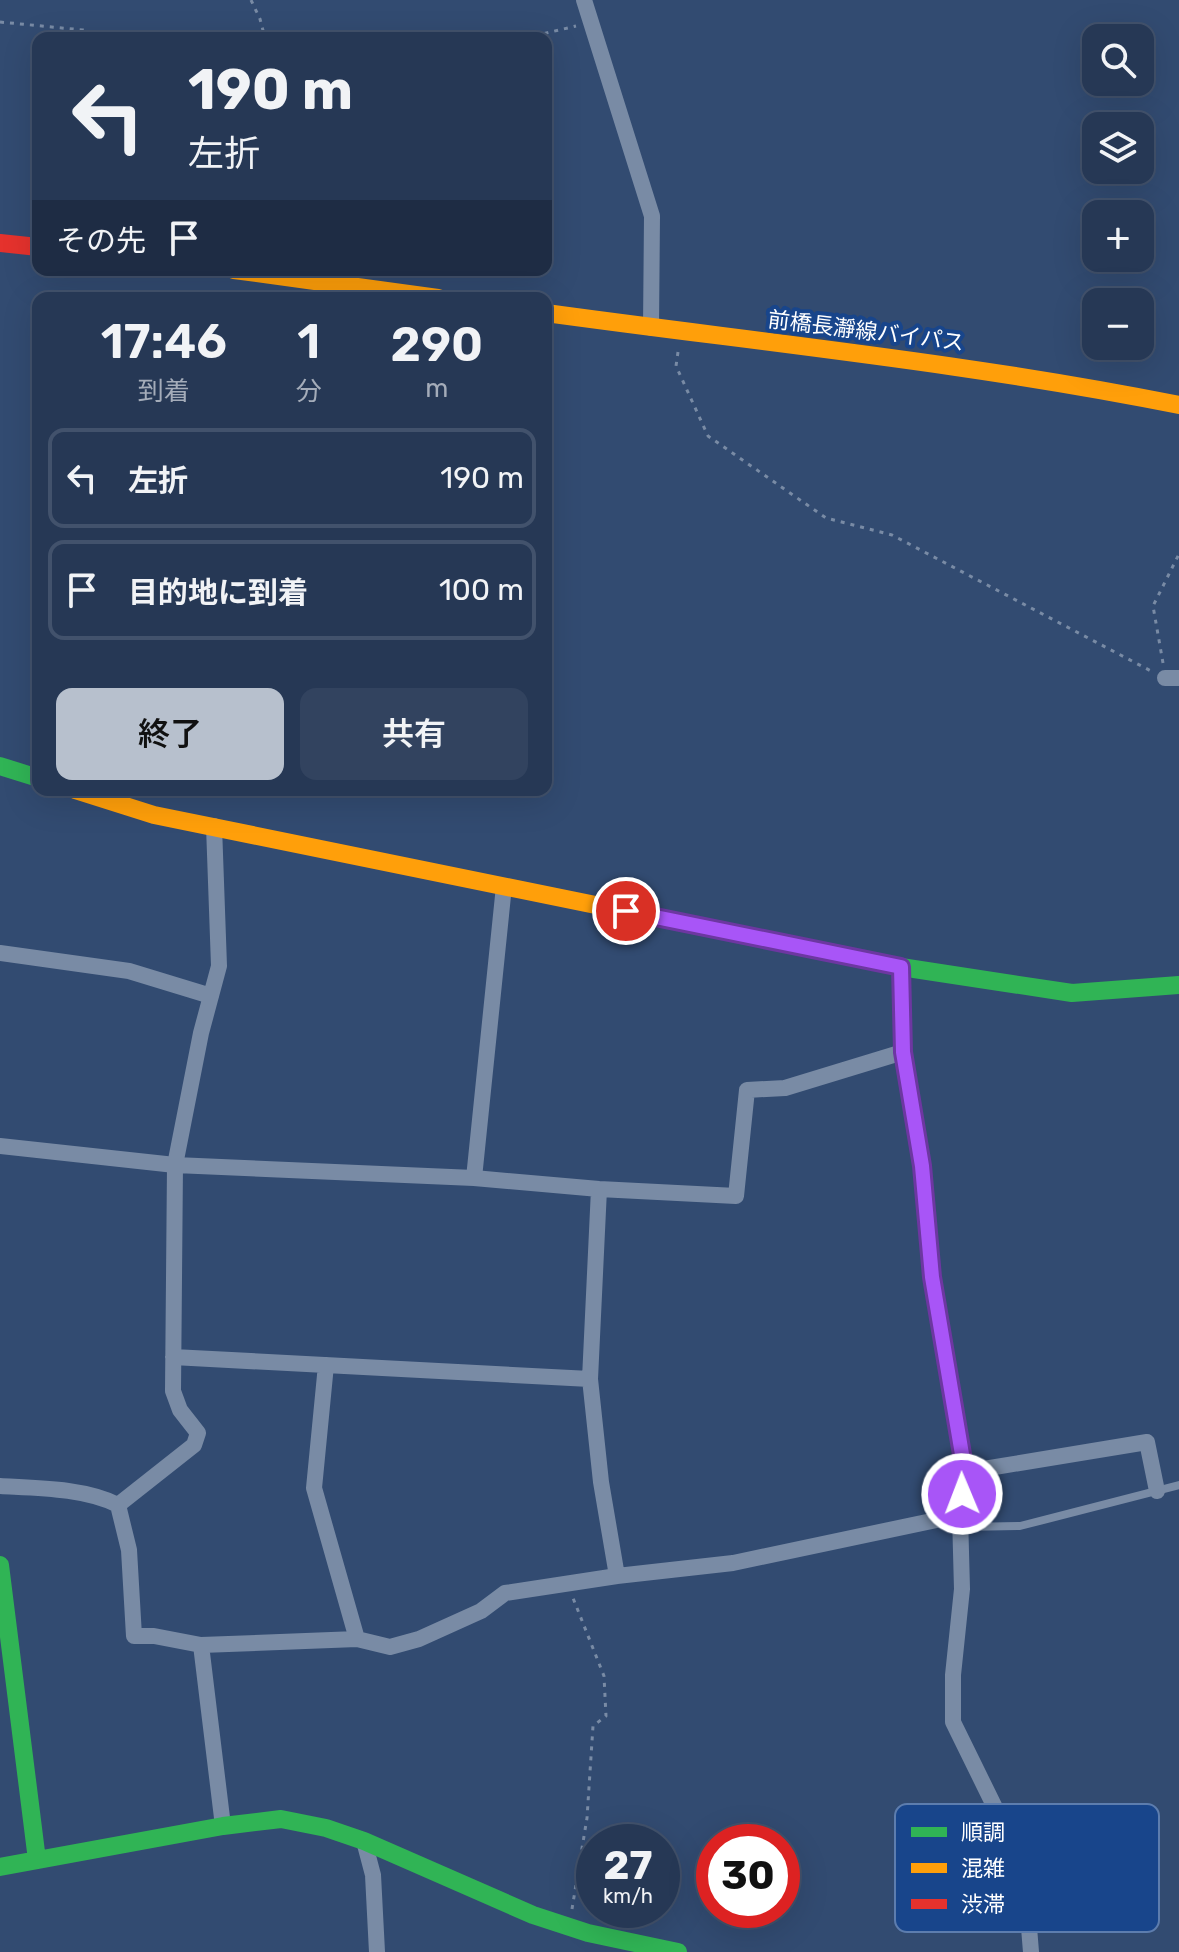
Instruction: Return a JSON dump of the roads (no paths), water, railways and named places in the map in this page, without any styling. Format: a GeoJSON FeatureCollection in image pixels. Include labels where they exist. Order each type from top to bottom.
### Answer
{"type":"FeatureCollection","features":[{"type":"Feature","properties":{"kind":"street"},"geometry":{"type":"LineString","coordinates":[[584,0],[652,216],[651,328]]}},
{"type":"Feature","properties":{"kind":"street"},"geometry":{"type":"LineString","coordinates":[[0,243],[32,246]]}},
{"type":"Feature","properties":{"kind":"street"},"geometry":{"type":"LineString","coordinates":[[278,276],[394,292]]}},
{"type":"Feature","properties":{"kind":"street","name":"前橋長瀞線バイパス"},"geometry":{"type":"LineString","coordinates":[[552,314],[945,364],[1179,405]]}},
{"type":"Feature","properties":{"kind":"street"},"geometry":{"type":"LineString","coordinates":[[0,766],[32,776]]}},
{"type":"Feature","properties":{"kind":"street"},"geometry":{"type":"LineString","coordinates":[[94,796],[154,815],[901,967],[1072,993],[1179,985]]}},
{"type":"Feature","properties":{"kind":"street"},"geometry":{"type":"LineString","coordinates":[[118,1505],[194,1445],[198,1433],[180,1410],[173,1391],[175,1165],[219,966],[214,826]]}},
{"type":"Feature","properties":{"kind":"street"},"geometry":{"type":"LineString","coordinates":[[474,1178],[504,886]]}},
{"type":"Feature","properties":{"kind":"street"},"geometry":{"type":"LineString","coordinates":[[0,953],[129,971],[211,996]]}},
{"type":"Feature","properties":{"kind":"street"},"geometry":{"type":"LineString","coordinates":[[901,967],[903,1052],[922,1166],[932,1277],[965,1472],[960,1521],[962,1589],[953,1675],[953,1722],[993,1804]]}},
{"type":"Feature","properties":{"kind":"street"},"geometry":{"type":"LineString","coordinates":[[0,1146],[175,1165],[474,1178],[599,1189],[736,1196],[747,1090],[785,1088],[903,1052]]}},
{"type":"Feature","properties":{"kind":"street"},"geometry":{"type":"LineString","coordinates":[[599,1189],[590,1379],[601,1482],[617,1576]]}},
{"type":"Feature","properties":{"kind":"street"},"geometry":{"type":"LineString","coordinates":[[173,1357],[590,1379]]}},
{"type":"Feature","properties":{"kind":"street"},"geometry":{"type":"LineString","coordinates":[[326,1365],[314,1488],[357,1639]]}},
{"type":"Feature","properties":{"kind":"street"},"geometry":{"type":"LineString","coordinates":[[965,1472],[1147,1442],[1157,1491]]}},
{"type":"Feature","properties":{"kind":"street"},"geometry":{"type":"LineString","coordinates":[[0,1486],[54,1489],[118,1505]]}},
{"type":"Feature","properties":{"kind":"street"},"geometry":{"type":"LineString","coordinates":[[118,1505],[129,1550],[134,1636],[154,1636],[201,1645],[357,1639],[390,1647],[481,1611],[505,1593],[733,1563],[960,1521]]}},
{"type":"Feature","properties":{"kind":"street"},"geometry":{"type":"LineString","coordinates":[[0,1565],[6,1664],[37,1860]]}},
{"type":"Feature","properties":{"kind":"street"},"geometry":{"type":"LineString","coordinates":[[201,1645],[223,1826]]}},
{"type":"Feature","properties":{"kind":"street"},"geometry":{"type":"LineString","coordinates":[[0,1867],[223,1826],[281,1819],[326,1828],[364,1841],[533,1915],[569,1927],[678,1952]]}},
{"type":"Feature","properties":{"kind":"street"},"geometry":{"type":"LineString","coordinates":[[364,1841],[373,1875],[377,1952]]}},
{"type":"Feature","properties":{"kind":"street"},"geometry":{"type":"LineString","coordinates":[[1029,1932],[1031,1952]]}},
{"type":"Feature","properties":{"kind":"lane"},"geometry":{"type":"LineString","coordinates":[[960,1521],[1020,1526],[1179,1485]]}}]}
